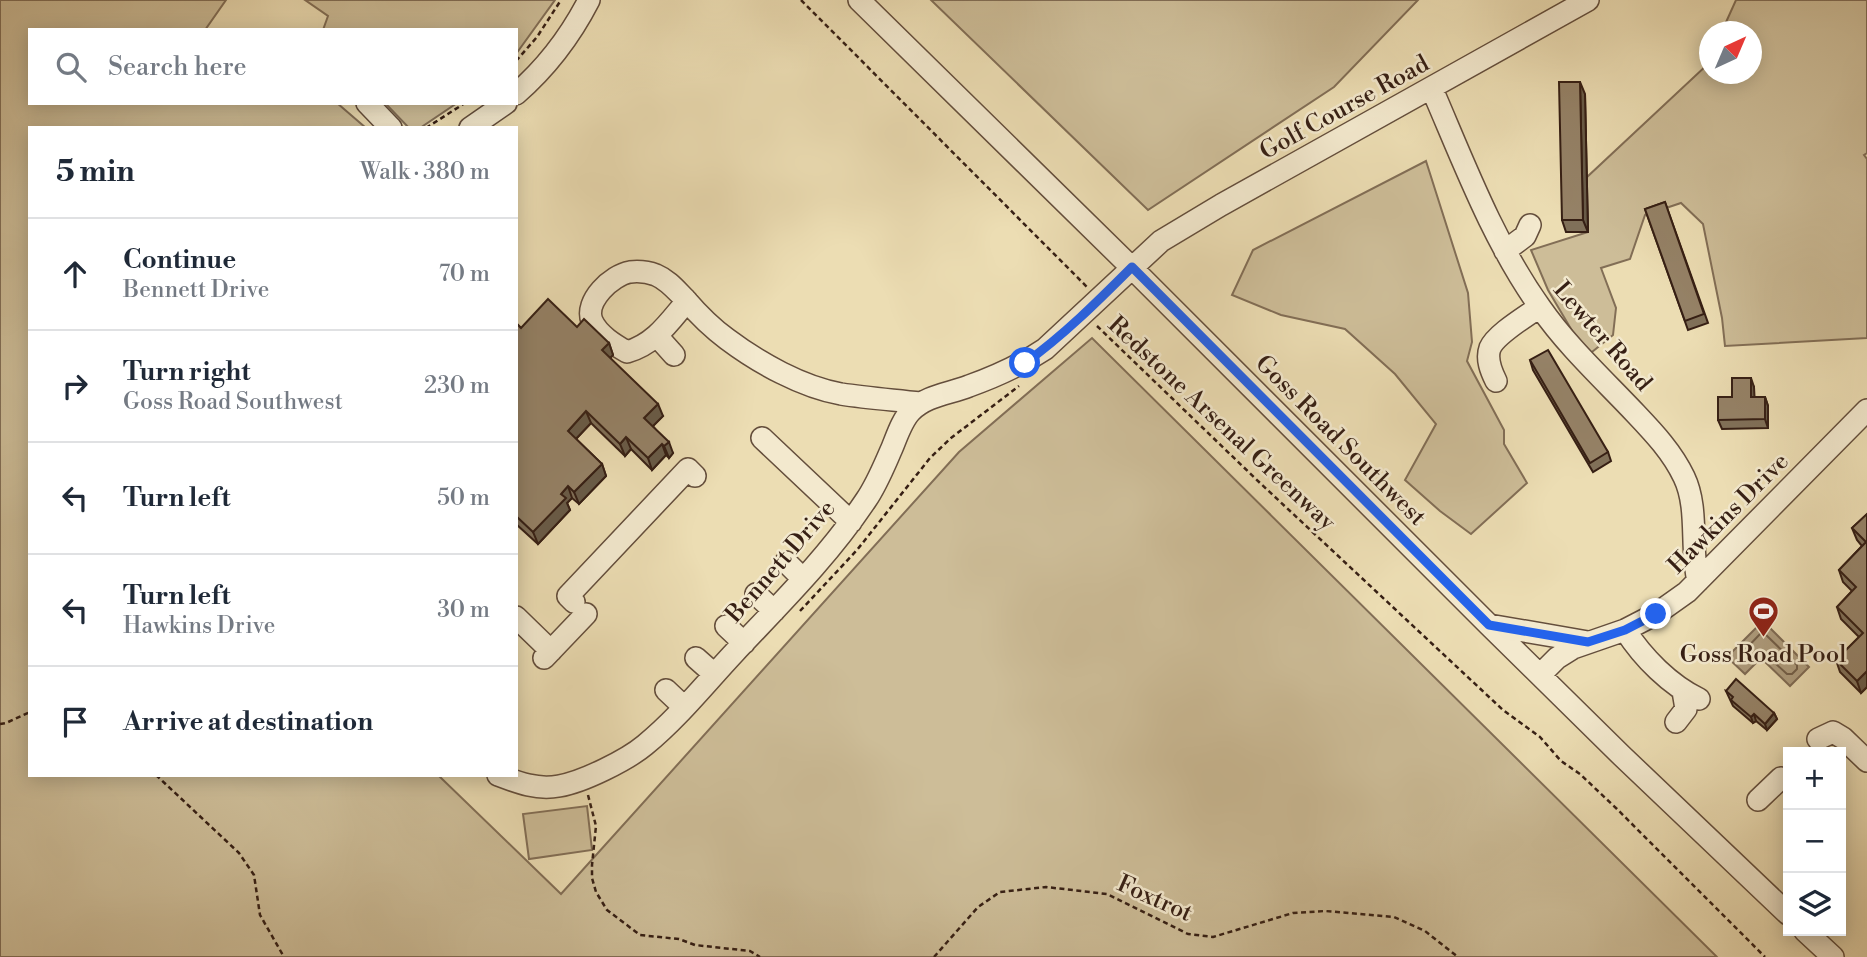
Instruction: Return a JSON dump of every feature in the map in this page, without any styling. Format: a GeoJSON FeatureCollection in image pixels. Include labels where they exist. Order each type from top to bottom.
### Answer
{"type":"FeatureCollection","features":[{"type":"Feature","properties":{"kind":"street"},"geometry":{"type":"LineString","coordinates":[[518,92],[559,47],[589,0]]}},
{"type":"Feature","properties":{"kind":"street","name":"Goss Road Southwest"},"geometry":{"type":"LineString","coordinates":[[859,0],[1132,267],[1622,756],[1783,909]]}},
{"type":"Feature","properties":{"kind":"street","name":"Golf Course Road"},"geometry":{"type":"LineString","coordinates":[[1132,267],[1179,229],[1588,0]]}},
{"type":"Feature","properties":{"kind":"street","name":"Lewter Road"},"geometry":{"type":"LineString","coordinates":[[1432,89],[1505,251],[1539,307],[1565,340],[1671,454],[1685,480],[1692,505],[1694,564],[1698,581]]}},
{"type":"Feature","properties":{"kind":"street"},"geometry":{"type":"LineString","coordinates":[[369,105],[389,126]]}},
{"type":"Feature","properties":{"kind":"street"},"geometry":{"type":"LineString","coordinates":[[473,126],[503,105]]}},
{"type":"Feature","properties":{"kind":"street"},"geometry":{"type":"LineString","coordinates":[[1505,251],[1524,236],[1530,225]]}},
{"type":"Feature","properties":{"kind":"street"},"geometry":{"type":"LineString","coordinates":[[687,301],[657,337],[642,348],[627,352],[612,343],[593,322],[590,312],[591,303],[613,281],[627,272],[640,271],[656,275],[669,282],[726,338],[785,376],[839,393],[920,403],[1025,363],[1045,349],[1132,267]]}},
{"type":"Feature","properties":{"kind":"street"},"geometry":{"type":"LineString","coordinates":[[1496,381],[1490,368],[1490,348],[1496,339],[1539,307]]}},
{"type":"Feature","properties":{"kind":"street"},"geometry":{"type":"LineString","coordinates":[[657,337],[674,355]]}},
{"type":"Feature","properties":{"kind":"street","name":"Bennett Drive"},"geometry":{"type":"LineString","coordinates":[[503,777],[525,786],[562,786],[596,773],[645,745],[744,643],[784,614],[803,579],[825,556],[869,497],[909,412],[920,403]]}},
{"type":"Feature","properties":{"kind":"street","name":"Hawkins Drive"},"geometry":{"type":"LineString","coordinates":[[1541,674],[1557,658],[1588,642],[1625,630],[1656,614],[1688,592],[1867,410]]}},
{"type":"Feature","properties":{"kind":"street"},"geometry":{"type":"LineString","coordinates":[[762,438],[852,522]]}},
{"type":"Feature","properties":{"kind":"street"},"geometry":{"type":"LineString","coordinates":[[518,621],[548,654],[580,608],[568,596],[601,567],[662,503],[688,469],[695,476]]}},
{"type":"Feature","properties":{"kind":"street"},"geometry":{"type":"LineString","coordinates":[[786,562],[803,579]]}},
{"type":"Feature","properties":{"kind":"street"},"geometry":{"type":"LineString","coordinates":[[756,594],[784,614]]}},
{"type":"Feature","properties":{"kind":"street"},"geometry":{"type":"LineString","coordinates":[[1489,625],[1588,642]]}},
{"type":"Feature","properties":{"kind":"street"},"geometry":{"type":"LineString","coordinates":[[726,626],[744,643]]}},
{"type":"Feature","properties":{"kind":"street"},"geometry":{"type":"LineString","coordinates":[[1625,630],[1637,649],[1691,695],[1686,709],[1676,722]]}},
{"type":"Feature","properties":{"kind":"street"},"geometry":{"type":"LineString","coordinates":[[696,657],[714,674]]}},
{"type":"Feature","properties":{"kind":"street"},"geometry":{"type":"LineString","coordinates":[[666,690],[684,707]]}},
{"type":"Feature","properties":{"kind":"street"},"geometry":{"type":"LineString","coordinates":[[1818,739],[1833,732],[1867,761]]}},
{"type":"Feature","properties":{"kind":"street"},"geometry":{"type":"LineString","coordinates":[[1758,800],[1781,778]]}},
{"type":"Feature","properties":{"kind":"street"},"geometry":{"type":"LineString","coordinates":[[1810,936],[1833,957]]}},
{"type":"Feature","properties":{"kind":"path"},"geometry":{"type":"LineString","coordinates":[[518,59],[537,37],[561,0]]}},
{"type":"Feature","properties":{"kind":"path"},"geometry":{"type":"LineString","coordinates":[[801,0],[1100,299]]}},
{"type":"Feature","properties":{"kind":"path"},"geometry":{"type":"LineString","coordinates":[[429,126],[462,105]]}},
{"type":"Feature","properties":{"kind":"path","name":"Redstone Arsenal Greenway"},"geometry":{"type":"LineString","coordinates":[[1094,324],[1503,710],[1540,737],[1561,761],[1580,774],[1765,957]]}},
{"type":"Feature","properties":{"kind":"path"},"geometry":{"type":"LineString","coordinates":[[784,614],[857,550],[930,458],[951,438],[1024,381]]}},
{"type":"Feature","properties":{"kind":"path"},"geometry":{"type":"LineString","coordinates":[[0,724],[28,713]]}},
{"type":"Feature","properties":{"kind":"path"},"geometry":{"type":"LineString","coordinates":[[158,777],[239,853],[254,875],[260,915],[284,957]]}},
{"type":"Feature","properties":{"kind":"path"},"geometry":{"type":"LineString","coordinates":[[589,791],[596,826],[592,878],[596,892],[607,910],[640,935],[750,951],[760,957]]}},
{"type":"Feature","properties":{"kind":"path","name":"Foxtrot"},"geometry":{"type":"LineString","coordinates":[[934,957],[978,907],[1000,892],[1046,887],[1107,894],[1188,934],[1213,937],[1293,913],[1325,911],[1395,917],[1425,931],[1458,957]]}},
{"type":"Feature","properties":{"kind":"shaded area"},"geometry":{"type":"Polygon","coordinates":[[[0,0],[226,0],[206,28],[28,28],[28,105],[339,105],[364,126],[28,126],[28,777],[440,777],[561,894],[959,452],[1092,338],[1717,957],[0,957],[0,0]]]}},
{"type":"Feature","properties":{"kind":"shaded area"},"geometry":{"type":"Polygon","coordinates":[[[305,0],[555,0],[518,51],[518,28],[324,28],[328,16],[305,0]]]}},
{"type":"Feature","properties":{"kind":"shaded area"},"geometry":{"type":"Polygon","coordinates":[[[931,0],[1418,0],[1334,87],[1148,210],[931,0]]]}},
{"type":"Feature","properties":{"kind":"shaded area"},"geometry":{"type":"Polygon","coordinates":[[[1736,0],[1867,0],[1867,153],[1864,155],[1867,159],[1867,338],[1725,346],[1703,224],[1681,203],[1645,215],[1630,259],[1601,268],[1616,308],[1613,335],[1587,356],[1548,290],[1531,250],[1588,232],[1586,178],[1699,72],[1699,84],[1762,84],[1762,21],[1727,21],[1736,0]]]}},
{"type":"Feature","properties":{"kind":"shaded area"},"geometry":{"type":"Polygon","coordinates":[[[387,105],[454,105],[423,126],[407,126],[387,105]]]}},
{"type":"Feature","properties":{"kind":"shaded area"},"geometry":{"type":"Polygon","coordinates":[[[1426,161],[1468,293],[1472,342],[1467,361],[1504,430],[1504,444],[1527,483],[1471,534],[1405,480],[1436,424],[1395,374],[1345,329],[1281,315],[1232,295],[1253,250],[1426,161]]]}},
{"type":"Feature","properties":{"kind":"shaded area"},"geometry":{"type":"Polygon","coordinates":[[[587,806],[592,850],[529,859],[523,814],[587,806]]]}},
{"type":"Feature","properties":{"kind":"water","name":"Goss Road Pool"},"geometry":{"type":"Polygon","coordinates":[[[1763,621],[1809,667],[1790,686],[1761,658],[1745,674],[1727,657],[1763,621]]]}},
{"type":"Feature","properties":{"kind":"building"},"geometry":{"type":"Polygon","coordinates":[[[1559,82],[1580,82],[1583,220],[1562,220],[1559,82]]]}},
{"type":"Feature","properties":{"kind":"building"},"geometry":{"type":"Polygon","coordinates":[[[1665,202],[1704,314],[1685,321],[1645,209],[1665,202]]]}},
{"type":"Feature","properties":{"kind":"building"},"geometry":{"type":"Polygon","coordinates":[[[548,299],[577,327],[584,319],[609,343],[602,350],[658,404],[644,418],[669,442],[664,446],[662,444],[648,458],[626,437],[620,444],[586,411],[568,431],[602,464],[574,492],[568,486],[561,494],[566,498],[533,532],[518,518],[518,325],[521,328],[548,299]]]}},
{"type":"Feature","properties":{"kind":"building"},"geometry":{"type":"Polygon","coordinates":[[[1548,350],[1608,452],[1590,463],[1530,360],[1548,350]]]}},
{"type":"Feature","properties":{"kind":"building"},"geometry":{"type":"Polygon","coordinates":[[[1732,378],[1751,378],[1751,397],[1765,397],[1765,419],[1718,420],[1718,397],[1732,397],[1732,378]]]}},
{"type":"Feature","properties":{"kind":"building"},"geometry":{"type":"Polygon","coordinates":[[[1867,514],[1867,671],[1857,681],[1836,660],[1863,633],[1837,607],[1856,587],[1839,570],[1866,542],[1852,528],[1867,514]]]}},
{"type":"Feature","properties":{"kind":"building"},"geometry":{"type":"Polygon","coordinates":[[[1736,679],[1774,713],[1765,724],[1754,714],[1751,717],[1731,700],[1733,697],[1726,691],[1736,679]]]}},
{"type":"Feature","properties":{"kind":"place","name":"Goss Road Pool"},"geometry":{"type":"Point","coordinates":[1763,639]}},
{"type":"Feature","properties":{"kind":"route"},"geometry":{"type":"LineString","coordinates":[[1025,363],[1045,349],[1132,267],[1489,625],[1588,642],[1625,630],[1656,614]]}}]}
